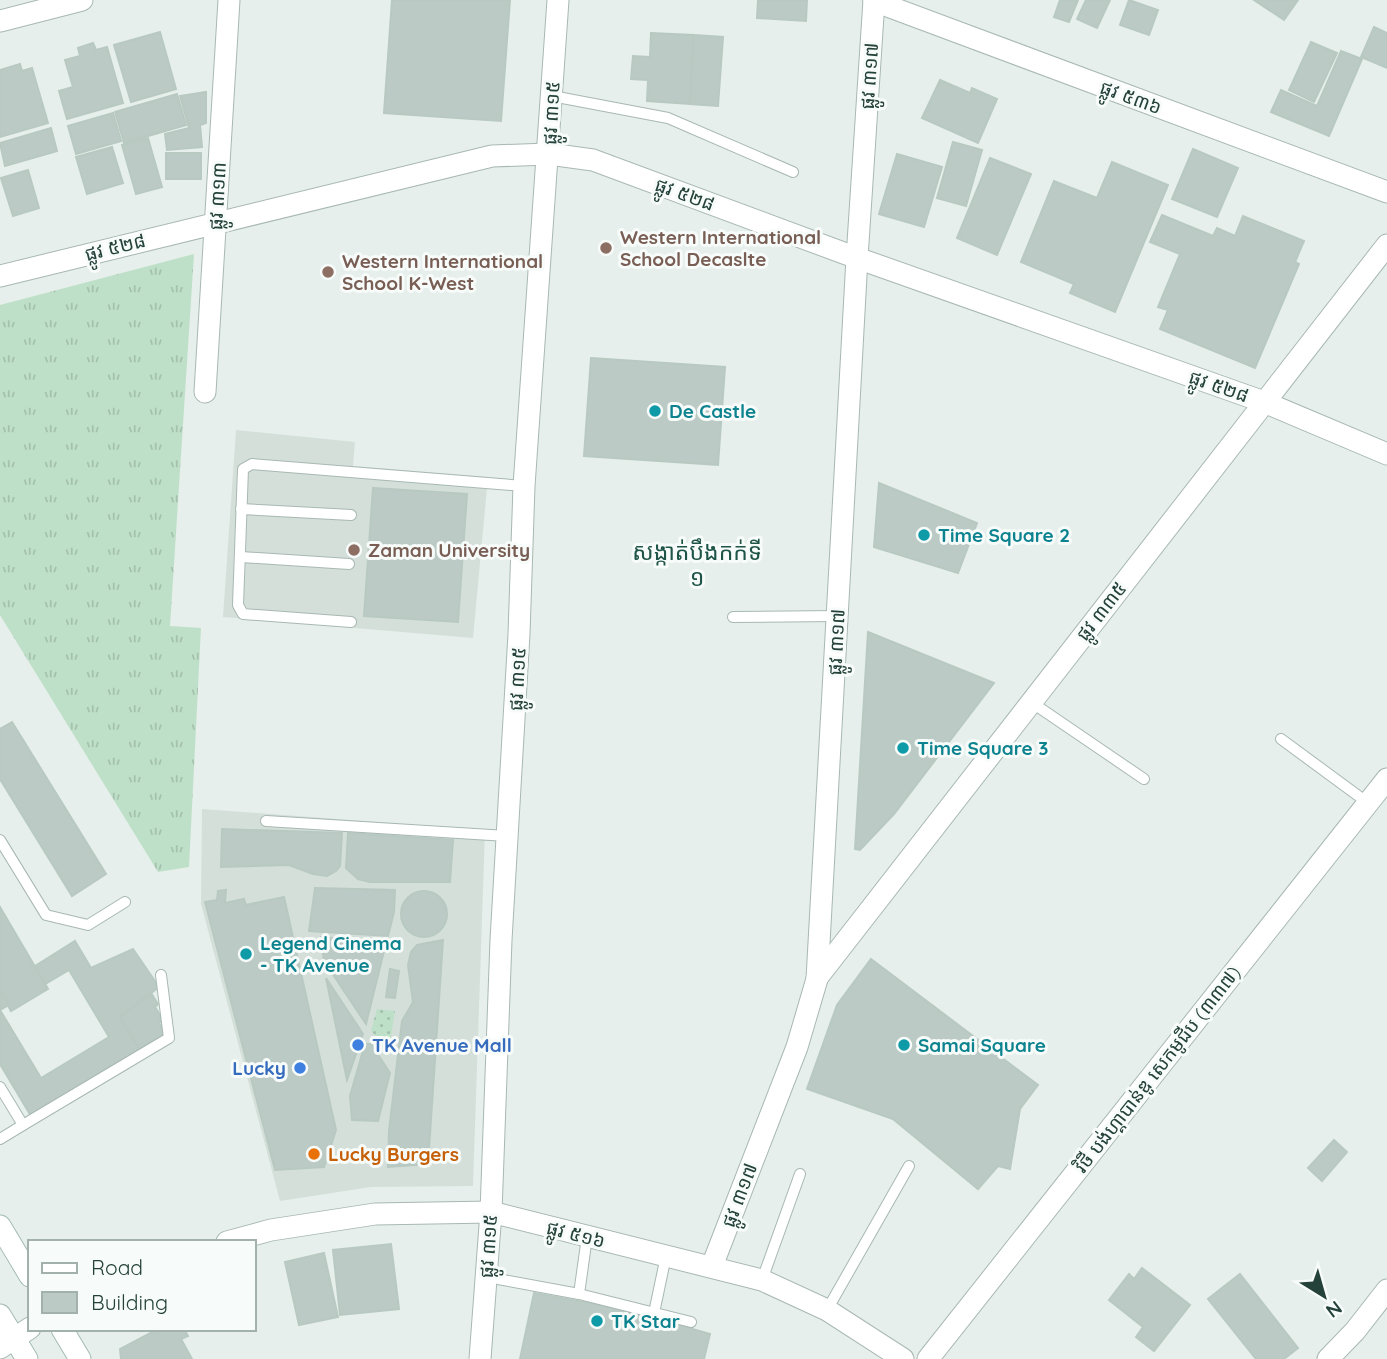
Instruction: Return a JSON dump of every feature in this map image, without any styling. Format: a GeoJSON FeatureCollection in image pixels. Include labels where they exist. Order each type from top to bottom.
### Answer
{"type":"FeatureCollection","features":[{"type":"Feature","properties":{"kind":"street"},"geometry":{"type":"LineString","coordinates":[[0,21],[82,0]]}},
{"type":"Feature","properties":{"kind":"street","name":"ផ្លូវ ៣១៣"},"geometry":{"type":"LineString","coordinates":[[205,391],[229,0]]}},
{"type":"Feature","properties":{"kind":"street","name":"ផ្លូវ ៣១៥"},"geometry":{"type":"LineString","coordinates":[[480,1359],[491,1212],[501,940],[519,634],[524,486],[558,0]]}},
{"type":"Feature","properties":{"kind":"street","name":"ផ្លូវ ៥៣៦"},"geometry":{"type":"LineString","coordinates":[[874,1],[1387,192]]}},
{"type":"Feature","properties":{"kind":"street","name":"ផ្លូវ ៣១៧"},"geometry":{"type":"LineString","coordinates":[[712,1266],[797,1047],[817,979],[874,1]]}},
{"type":"Feature","properties":{"kind":"street","name":"ផ្លូវ ៥២៨"},"geometry":{"type":"LineString","coordinates":[[0,276],[492,156],[549,154],[593,160],[857,258],[1264,402],[1387,454]]}},
{"type":"Feature","properties":{"kind":"street","name":"ផ្លូវ ៣៣៥"},"geometry":{"type":"LineString","coordinates":[[817,979],[1387,245]]}},
{"type":"Feature","properties":{"kind":"street","name":"វិថី បង់ហ្គាបាន់ឌូ សេកមូជីប (៣៣៧)"},"geometry":{"type":"LineString","coordinates":[[928,1359],[1387,779]]}},
{"type":"Feature","properties":{"kind":"street","name":"ផ្លូវ ៥១៦"},"geometry":{"type":"LineString","coordinates":[[235,1240],[271,1230],[375,1213],[491,1212],[762,1280],[827,1310],[903,1359]]}},
{"type":"Feature","properties":{"kind":"street"},"geometry":{"type":"LineString","coordinates":[[0,1226],[28,1273]]}},
{"type":"Feature","properties":{"kind":"street"},"geometry":{"type":"LineString","coordinates":[[1328,1359],[1355,1331],[1387,1290]]}},
{"type":"Feature","properties":{"kind":"street"},"geometry":{"type":"LineString","coordinates":[[0,1315],[27,1359]]}},
{"type":"Feature","properties":{"kind":"street"},"geometry":{"type":"LineString","coordinates":[[63,1331],[80,1359]]}},
{"type":"Feature","properties":{"kind":"lane"},"geometry":{"type":"LineString","coordinates":[[552,96],[668,118],[793,172]]}},
{"type":"Feature","properties":{"kind":"lane"},"geometry":{"type":"LineString","coordinates":[[351,622],[243,614],[238,606],[243,470],[252,464],[524,486]]}},
{"type":"Feature","properties":{"kind":"lane"},"geometry":{"type":"LineString","coordinates":[[241,509],[351,515]]}},
{"type":"Feature","properties":{"kind":"lane"},"geometry":{"type":"LineString","coordinates":[[241,557],[349,564]]}},
{"type":"Feature","properties":{"kind":"lane"},"geometry":{"type":"LineString","coordinates":[[733,617],[837,616]]}},
{"type":"Feature","properties":{"kind":"lane"},"geometry":{"type":"LineString","coordinates":[[1030,702],[1144,779]]}},
{"type":"Feature","properties":{"kind":"lane"},"geometry":{"type":"LineString","coordinates":[[1281,739],[1368,803]]}},
{"type":"Feature","properties":{"kind":"lane"},"geometry":{"type":"LineString","coordinates":[[266,821],[507,836]]}},
{"type":"Feature","properties":{"kind":"lane"},"geometry":{"type":"LineString","coordinates":[[0,840],[46,915],[89,925],[125,902]]}},
{"type":"Feature","properties":{"kind":"lane"},"geometry":{"type":"LineString","coordinates":[[0,1139],[169,1038],[161,975]]}},
{"type":"Feature","properties":{"kind":"lane"},"geometry":{"type":"LineString","coordinates":[[0,1087],[23,1125]]}},
{"type":"Feature","properties":{"kind":"lane"},"geometry":{"type":"LineString","coordinates":[[827,1310],[909,1166]]}},
{"type":"Feature","properties":{"kind":"lane"},"geometry":{"type":"LineString","coordinates":[[762,1280],[800,1174]]}},
{"type":"Feature","properties":{"kind":"lane"},"geometry":{"type":"LineString","coordinates":[[579,1294],[587,1237]]}},
{"type":"Feature","properties":{"kind":"lane"},"geometry":{"type":"LineString","coordinates":[[654,1313],[666,1256]]}},
{"type":"Feature","properties":{"kind":"lane"},"geometry":{"type":"LineString","coordinates":[[498,1279],[579,1294],[691,1322]]}},
{"type":"Feature","properties":{"kind":"shaded area","name":"Zaman University"},"geometry":{"type":"Polygon","coordinates":[[[236,430],[355,442],[353,466],[488,477],[473,638],[223,617],[236,430]]]}},
{"type":"Feature","properties":{"kind":"shaded area","name":"TK Avenue Mall"},"geometry":{"type":"Polygon","coordinates":[[[202,809],[485,830],[473,1186],[371,1187],[280,1201],[201,904],[202,809]]]}},
{"type":"Feature","properties":{"kind":"green space"},"geometry":{"type":"Polygon","coordinates":[[[194,254],[170,626],[201,628],[189,867],[158,872],[0,615],[0,305],[194,254]]]}},
{"type":"Feature","properties":{"kind":"green space"},"geometry":{"type":"Polygon","coordinates":[[[377,1009],[395,1011],[388,1056],[371,1030],[377,1009]]]}},
{"type":"Feature","properties":{"kind":"building"},"geometry":{"type":"Polygon","coordinates":[[[392,0],[510,0],[501,121],[384,113],[392,0]]]}},
{"type":"Feature","properties":{"kind":"building"},"geometry":{"type":"Polygon","coordinates":[[[758,0],[807,0],[806,21],[757,18],[758,0]]]}},
{"type":"Feature","properties":{"kind":"building"},"geometry":{"type":"Polygon","coordinates":[[[1060,0],[1078,0],[1069,22],[1054,17],[1060,0]]]}},
{"type":"Feature","properties":{"kind":"building"},"geometry":{"type":"Polygon","coordinates":[[[1086,0],[1110,0],[1097,28],[1077,19],[1086,0]]]}},
{"type":"Feature","properties":{"kind":"building"},"geometry":{"type":"Polygon","coordinates":[[[1129,0],[1158,10],[1149,35],[1120,25],[1129,0]]]}},
{"type":"Feature","properties":{"kind":"building"},"geometry":{"type":"Polygon","coordinates":[[[1254,0],[1298,0],[1284,20],[1254,0]]]}},
{"type":"Feature","properties":{"kind":"building"},"geometry":{"type":"Polygon","coordinates":[[[1374,27],[1387,33],[1387,68],[1361,57],[1374,27]]]}},
{"type":"Feature","properties":{"kind":"building"},"geometry":{"type":"Polygon","coordinates":[[[160,32],[176,89],[131,102],[114,45],[160,32]]]}},
{"type":"Feature","properties":{"kind":"building"},"geometry":{"type":"Polygon","coordinates":[[[651,33],[694,35],[690,104],[647,101],[648,80],[631,79],[633,56],[650,57],[651,33]]]}},
{"type":"Feature","properties":{"kind":"building"},"geometry":{"type":"Polygon","coordinates":[[[694,35],[723,37],[718,106],[690,104],[694,35]]]}},
{"type":"Feature","properties":{"kind":"building"},"geometry":{"type":"Polygon","coordinates":[[[1311,42],[1337,53],[1314,102],[1289,90],[1311,42]]]}},
{"type":"Feature","properties":{"kind":"building"},"geometry":{"type":"Polygon","coordinates":[[[93,43],[96,50],[107,47],[123,103],[67,119],[59,91],[73,87],[65,60],[80,56],[78,48],[93,43]]]}},
{"type":"Feature","properties":{"kind":"building"},"geometry":{"type":"Polygon","coordinates":[[[1341,51],[1362,59],[1329,136],[1271,112],[1281,90],[1317,106],[1341,51]]]}},
{"type":"Feature","properties":{"kind":"building"},"geometry":{"type":"Polygon","coordinates":[[[20,64],[22,71],[32,68],[48,123],[0,137],[0,70],[20,64]]]}},
{"type":"Feature","properties":{"kind":"building"},"geometry":{"type":"Polygon","coordinates":[[[940,80],[970,93],[972,88],[997,99],[978,143],[922,118],[940,80]]]}},
{"type":"Feature","properties":{"kind":"building"},"geometry":{"type":"Polygon","coordinates":[[[206,92],[206,123],[200,125],[202,147],[167,150],[165,134],[189,128],[180,96],[206,92]]]}},
{"type":"Feature","properties":{"kind":"building"},"geometry":{"type":"Polygon","coordinates":[[[177,94],[186,125],[124,143],[115,112],[177,94]]]}},
{"type":"Feature","properties":{"kind":"building"},"geometry":{"type":"Polygon","coordinates":[[[113,113],[121,141],[76,154],[68,126],[113,113]]]}},
{"type":"Feature","properties":{"kind":"building"},"geometry":{"type":"Polygon","coordinates":[[[51,128],[57,151],[5,166],[0,143],[51,128]]]}},
{"type":"Feature","properties":{"kind":"building"},"geometry":{"type":"Polygon","coordinates":[[[148,138],[162,187],[136,194],[122,145],[148,138]]]}},
{"type":"Feature","properties":{"kind":"building"},"geometry":{"type":"Polygon","coordinates":[[[953,142],[982,150],[966,206],[937,198],[953,142]]]}},
{"type":"Feature","properties":{"kind":"building"},"geometry":{"type":"Polygon","coordinates":[[[112,147],[123,183],[87,194],[76,157],[112,147]]]}},
{"type":"Feature","properties":{"kind":"building"},"geometry":{"type":"Polygon","coordinates":[[[1193,149],[1238,168],[1217,217],[1172,199],[1193,149]]]}},
{"type":"Feature","properties":{"kind":"building"},"geometry":{"type":"Polygon","coordinates":[[[166,153],[201,153],[201,179],[166,179],[166,153]]]}},
{"type":"Feature","properties":{"kind":"building"},"geometry":{"type":"Polygon","coordinates":[[[897,154],[942,167],[924,227],[879,214],[897,154]]]}},
{"type":"Feature","properties":{"kind":"building"},"geometry":{"type":"Polygon","coordinates":[[[990,158],[1031,174],[997,255],[957,238],[990,158]]]}},
{"type":"Feature","properties":{"kind":"building"},"geometry":{"type":"Polygon","coordinates":[[[1112,162],[1168,185],[1115,312],[1070,293],[1074,284],[1021,262],[1054,181],[1097,198],[1112,162]]]}},
{"type":"Feature","properties":{"kind":"building"},"geometry":{"type":"Polygon","coordinates":[[[28,170],[39,208],[13,216],[1,178],[28,170]]]}},
{"type":"Feature","properties":{"kind":"building"},"geometry":{"type":"Polygon","coordinates":[[[1162,215],[1213,236],[1217,228],[1235,236],[1243,216],[1304,241],[1295,262],[1299,264],[1255,368],[1160,329],[1168,310],[1158,307],[1180,254],[1150,242],[1162,215]]]}},
{"type":"Feature","properties":{"kind":"building","name":"De Castle"},"geometry":{"type":"Polygon","coordinates":[[[591,358],[725,367],[718,465],[584,456],[591,358]]]}},
{"type":"Feature","properties":{"kind":"building","name":"Time Square 2"},"geometry":{"type":"Polygon","coordinates":[[[879,483],[977,523],[958,573],[874,547],[879,483]]]}},
{"type":"Feature","properties":{"kind":"building"},"geometry":{"type":"Polygon","coordinates":[[[373,488],[467,494],[458,622],[364,616],[373,488]]]}},
{"type":"Feature","properties":{"kind":"building","name":"Time Square 3"},"geometry":{"type":"Polygon","coordinates":[[[868,632],[994,683],[894,814],[860,850],[855,849],[868,632]]]}},
{"type":"Feature","properties":{"kind":"building"},"geometry":{"type":"Polygon","coordinates":[[[12,722],[106,874],[72,896],[0,779],[0,729],[12,722]]]}},
{"type":"Feature","properties":{"kind":"building"},"geometry":{"type":"Polygon","coordinates":[[[222,829],[342,833],[340,866],[327,876],[289,865],[221,867],[222,829]]]}},
{"type":"Feature","properties":{"kind":"building"},"geometry":{"type":"Polygon","coordinates":[[[348,833],[453,840],[450,882],[370,882],[358,879],[346,868],[348,833]]]}},
{"type":"Feature","properties":{"kind":"building"},"geometry":{"type":"Polygon","coordinates":[[[315,888],[395,890],[394,912],[388,936],[309,931],[315,888]]]}},
{"type":"Feature","properties":{"kind":"building"},"geometry":{"type":"Polygon","coordinates":[[[226,890],[225,903],[244,899],[246,905],[284,897],[336,1130],[324,1167],[275,1170],[205,902],[217,900],[218,891],[226,890]]]}},
{"type":"Feature","properties":{"kind":"building"},"geometry":{"type":"Polygon","coordinates":[[[424,891],[440,898],[447,914],[440,930],[424,937],[408,930],[401,914],[408,898],[424,891]]]}},
{"type":"Feature","properties":{"kind":"building"},"geometry":{"type":"Polygon","coordinates":[[[0,907],[48,989],[11,1011],[0,991],[0,907]]]}},
{"type":"Feature","properties":{"kind":"building"},"geometry":{"type":"Polygon","coordinates":[[[321,937],[386,943],[366,1024],[324,961],[321,937]]]}},
{"type":"Feature","properties":{"kind":"building"},"geometry":{"type":"Polygon","coordinates":[[[443,940],[428,1164],[388,1167],[389,1131],[402,1021],[413,1002],[408,965],[411,952],[417,945],[443,940]]]}},
{"type":"Feature","properties":{"kind":"building"},"geometry":{"type":"Polygon","coordinates":[[[75,941],[91,968],[133,949],[159,987],[120,1017],[140,1050],[31,1116],[0,1064],[0,1010],[41,1078],[109,1037],[69,970],[45,984],[35,966],[75,941]]]}},
{"type":"Feature","properties":{"kind":"building","name":"Samai Square"},"geometry":{"type":"Polygon","coordinates":[[[871,959],[1038,1085],[1020,1109],[1010,1169],[998,1166],[978,1189],[893,1119],[807,1089],[837,1005],[871,959]]]}},
{"type":"Feature","properties":{"kind":"building"},"geometry":{"type":"Polygon","coordinates":[[[390,969],[399,971],[395,998],[386,997],[390,969]]]}},
{"type":"Feature","properties":{"kind":"building"},"geometry":{"type":"Polygon","coordinates":[[[326,978],[363,1034],[347,1080],[326,978]]]}},
{"type":"Feature","properties":{"kind":"building"},"geometry":{"type":"Polygon","coordinates":[[[0,991],[9,1005],[0,1010],[0,991]]]}},
{"type":"Feature","properties":{"kind":"building"},"geometry":{"type":"Polygon","coordinates":[[[151,993],[163,1020],[159,1023],[167,1035],[140,1050],[120,1017],[151,993]]]}},
{"type":"Feature","properties":{"kind":"building"},"geometry":{"type":"Polygon","coordinates":[[[365,1044],[371,1044],[390,1073],[378,1121],[352,1120],[350,1096],[365,1044]]]}},
{"type":"Feature","properties":{"kind":"building"},"geometry":{"type":"Polygon","coordinates":[[[1334,1140],[1347,1152],[1322,1181],[1308,1168],[1334,1140]]]}},
{"type":"Feature","properties":{"kind":"building"},"geometry":{"type":"Polygon","coordinates":[[[391,1244],[399,1309],[340,1315],[333,1250],[391,1244]]]}},
{"type":"Feature","properties":{"kind":"building"},"geometry":{"type":"Polygon","coordinates":[[[324,1253],[338,1317],[299,1325],[285,1262],[324,1253]]]}},
{"type":"Feature","properties":{"kind":"building"},"geometry":{"type":"Polygon","coordinates":[[[1142,1268],[1190,1305],[1154,1351],[1136,1337],[1143,1327],[1109,1300],[1129,1274],[1134,1279],[1142,1268]]]}},
{"type":"Feature","properties":{"kind":"building"},"geometry":{"type":"Polygon","coordinates":[[[1240,1274],[1298,1348],[1284,1359],[1256,1359],[1208,1299],[1240,1274]]]}},
{"type":"Feature","properties":{"kind":"building","name":"TK Star"},"geometry":{"type":"Polygon","coordinates":[[[534,1293],[622,1309],[710,1334],[704,1359],[520,1359],[534,1293]]]}},
{"type":"Feature","properties":{"kind":"building"},"geometry":{"type":"Polygon","coordinates":[[[154,1331],[185,1331],[188,1336],[181,1339],[192,1359],[121,1359],[120,1349],[154,1331]]]}},
{"type":"Feature","properties":{"kind":"place","name":"Western International School Decaslte"},"geometry":{"type":"Point","coordinates":[606,248]}},
{"type":"Feature","properties":{"kind":"place","name":"Western International School K-West"},"geometry":{"type":"Point","coordinates":[328,272]}},
{"type":"Feature","properties":{"kind":"place","name":"De Castle"},"geometry":{"type":"Point","coordinates":[655,411]}},
{"type":"Feature","properties":{"kind":"place","name":"Time Square 2"},"geometry":{"type":"Point","coordinates":[924,535]}},
{"type":"Feature","properties":{"kind":"place","name":"Zaman University"},"geometry":{"type":"Point","coordinates":[354,550]}},
{"type":"Feature","properties":{"kind":"place","name":"Time Square 3"},"geometry":{"type":"Point","coordinates":[903,748]}},
{"type":"Feature","properties":{"kind":"place","name":"Legend Cinema - TK Avenue"},"geometry":{"type":"Point","coordinates":[246,954]}},
{"type":"Feature","properties":{"kind":"place","name":"TK Avenue Mall"},"geometry":{"type":"Point","coordinates":[358,1045]}},
{"type":"Feature","properties":{"kind":"place","name":"Samai Square"},"geometry":{"type":"Point","coordinates":[904,1045]}},
{"type":"Feature","properties":{"kind":"place","name":"Lucky"},"geometry":{"type":"Point","coordinates":[300,1068]}},
{"type":"Feature","properties":{"kind":"place","name":"Lucky Burgers"},"geometry":{"type":"Point","coordinates":[314,1154]}},
{"type":"Feature","properties":{"kind":"place","name":"TK Star"},"geometry":{"type":"Point","coordinates":[597,1321]}},
{"type":"Feature","properties":{"kind":"district","name":"សង្កាត់បឹងកក់ទី ១"},"geometry":{"type":"Point","coordinates":[697,564]}}]}
